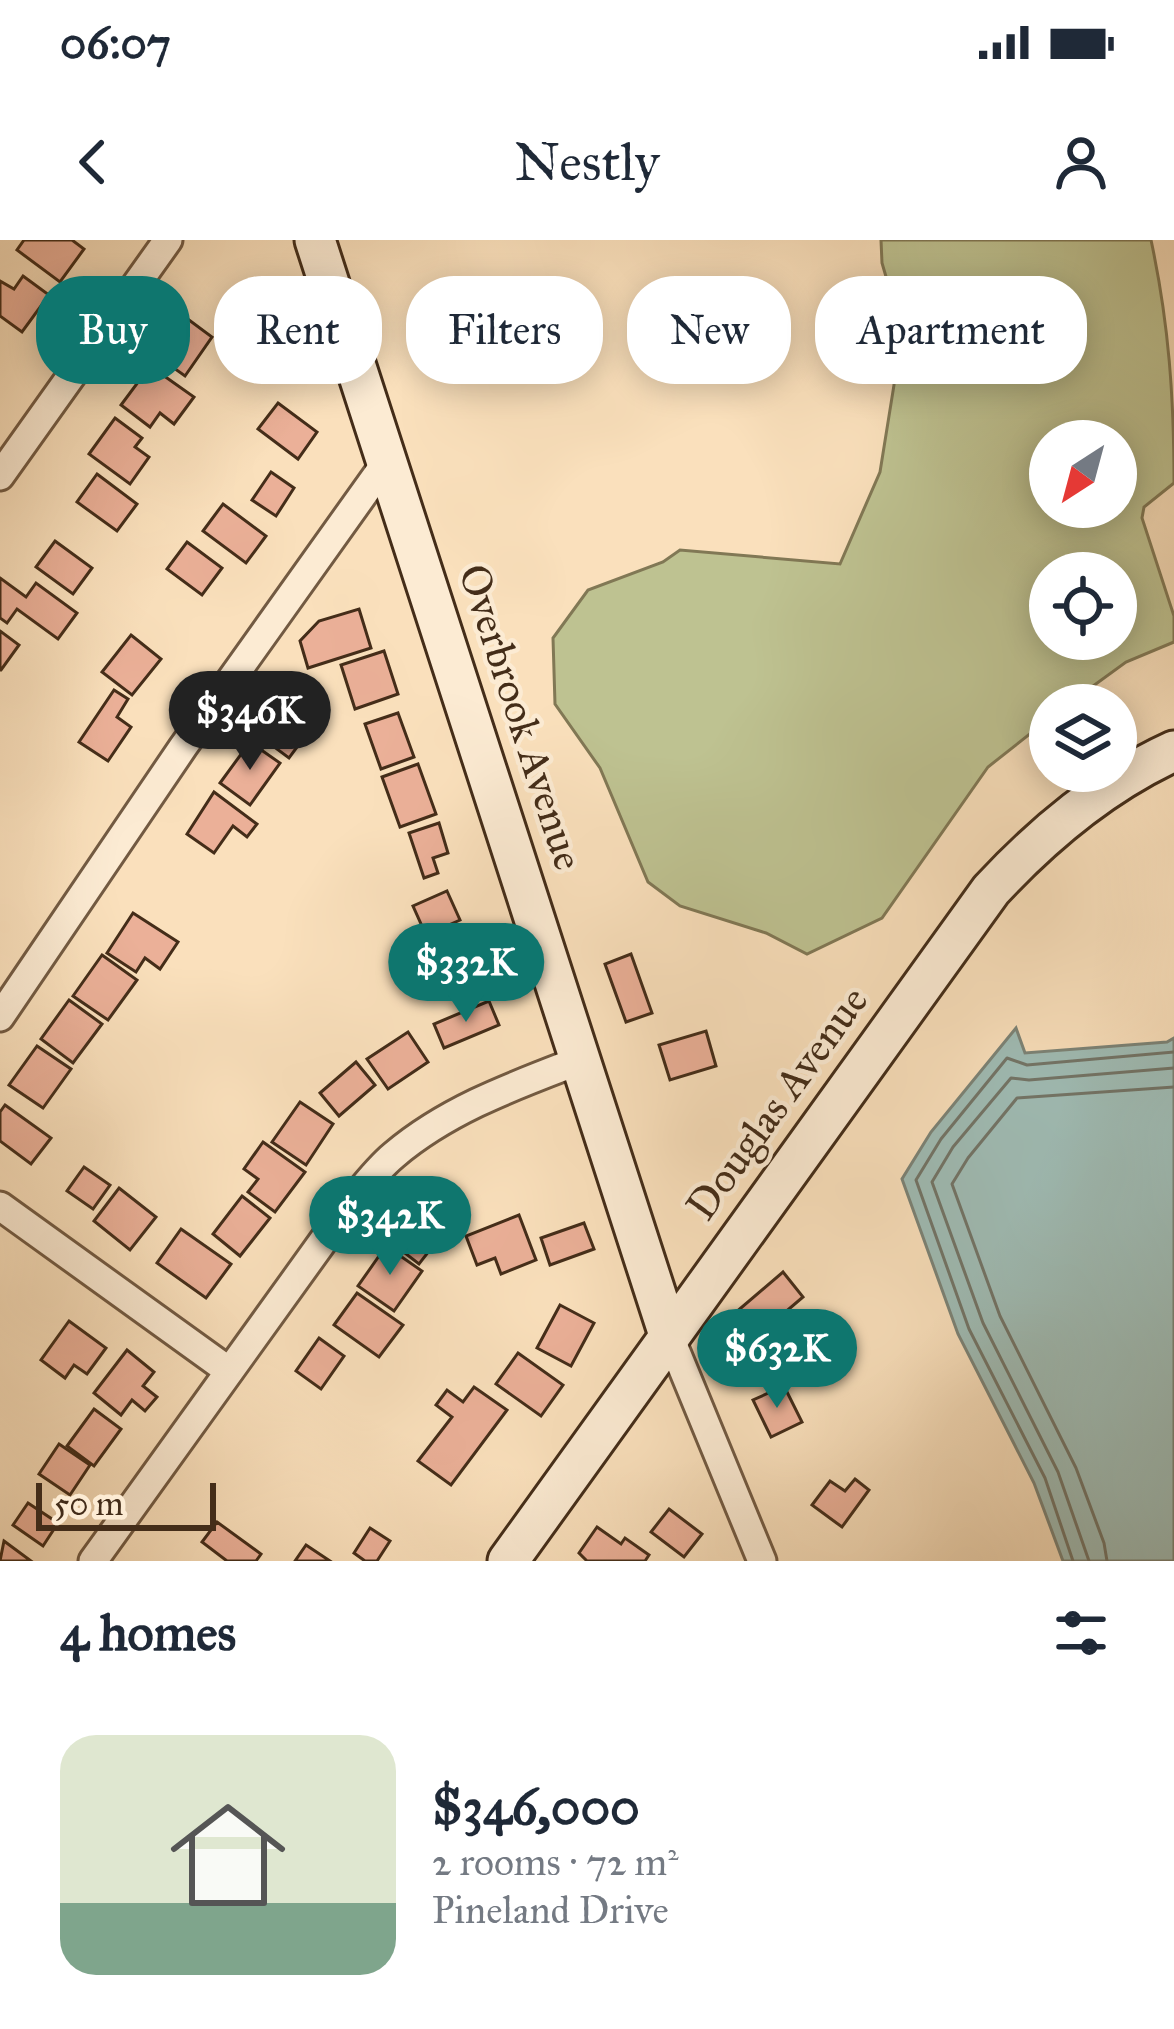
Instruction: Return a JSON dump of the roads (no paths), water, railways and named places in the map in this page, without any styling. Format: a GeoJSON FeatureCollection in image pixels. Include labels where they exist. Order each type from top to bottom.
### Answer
{"type":"FeatureCollection","features":[{"type":"Feature","properties":{"kind":"street"},"geometry":{"type":"LineString","coordinates":[[0,476],[168,240]]}},
{"type":"Feature","properties":{"kind":"street","name":"Overbrook Avenue"},"geometry":{"type":"LineString","coordinates":[[315,240],[669,1335],[752,1553]]}},
{"type":"Feature","properties":{"kind":"street"},"geometry":{"type":"LineString","coordinates":[[0,1017],[183,747],[387,461]]}},
{"type":"Feature","properties":{"kind":"street","name":"Douglas Avenue"},"geometry":{"type":"LineString","coordinates":[[508,1561],[991,890],[1075,812],[1133,772],[1174,751]]}},
{"type":"Feature","properties":{"kind":"street"},"geometry":{"type":"LineString","coordinates":[[93,1561],[349,1205],[391,1157],[434,1125],[494,1094],[581,1060]]}},
{"type":"Feature","properties":{"kind":"street"},"geometry":{"type":"LineString","coordinates":[[0,1206],[229,1371]]}},
{"type":"Feature","properties":{"kind":"water"},"geometry":{"type":"Polygon","coordinates":[[[1016,1028],[1025,1053],[1174,1038],[1174,1561],[1063,1561],[1034,1483],[958,1334],[902,1179],[931,1132],[1016,1028]]]}}]}
